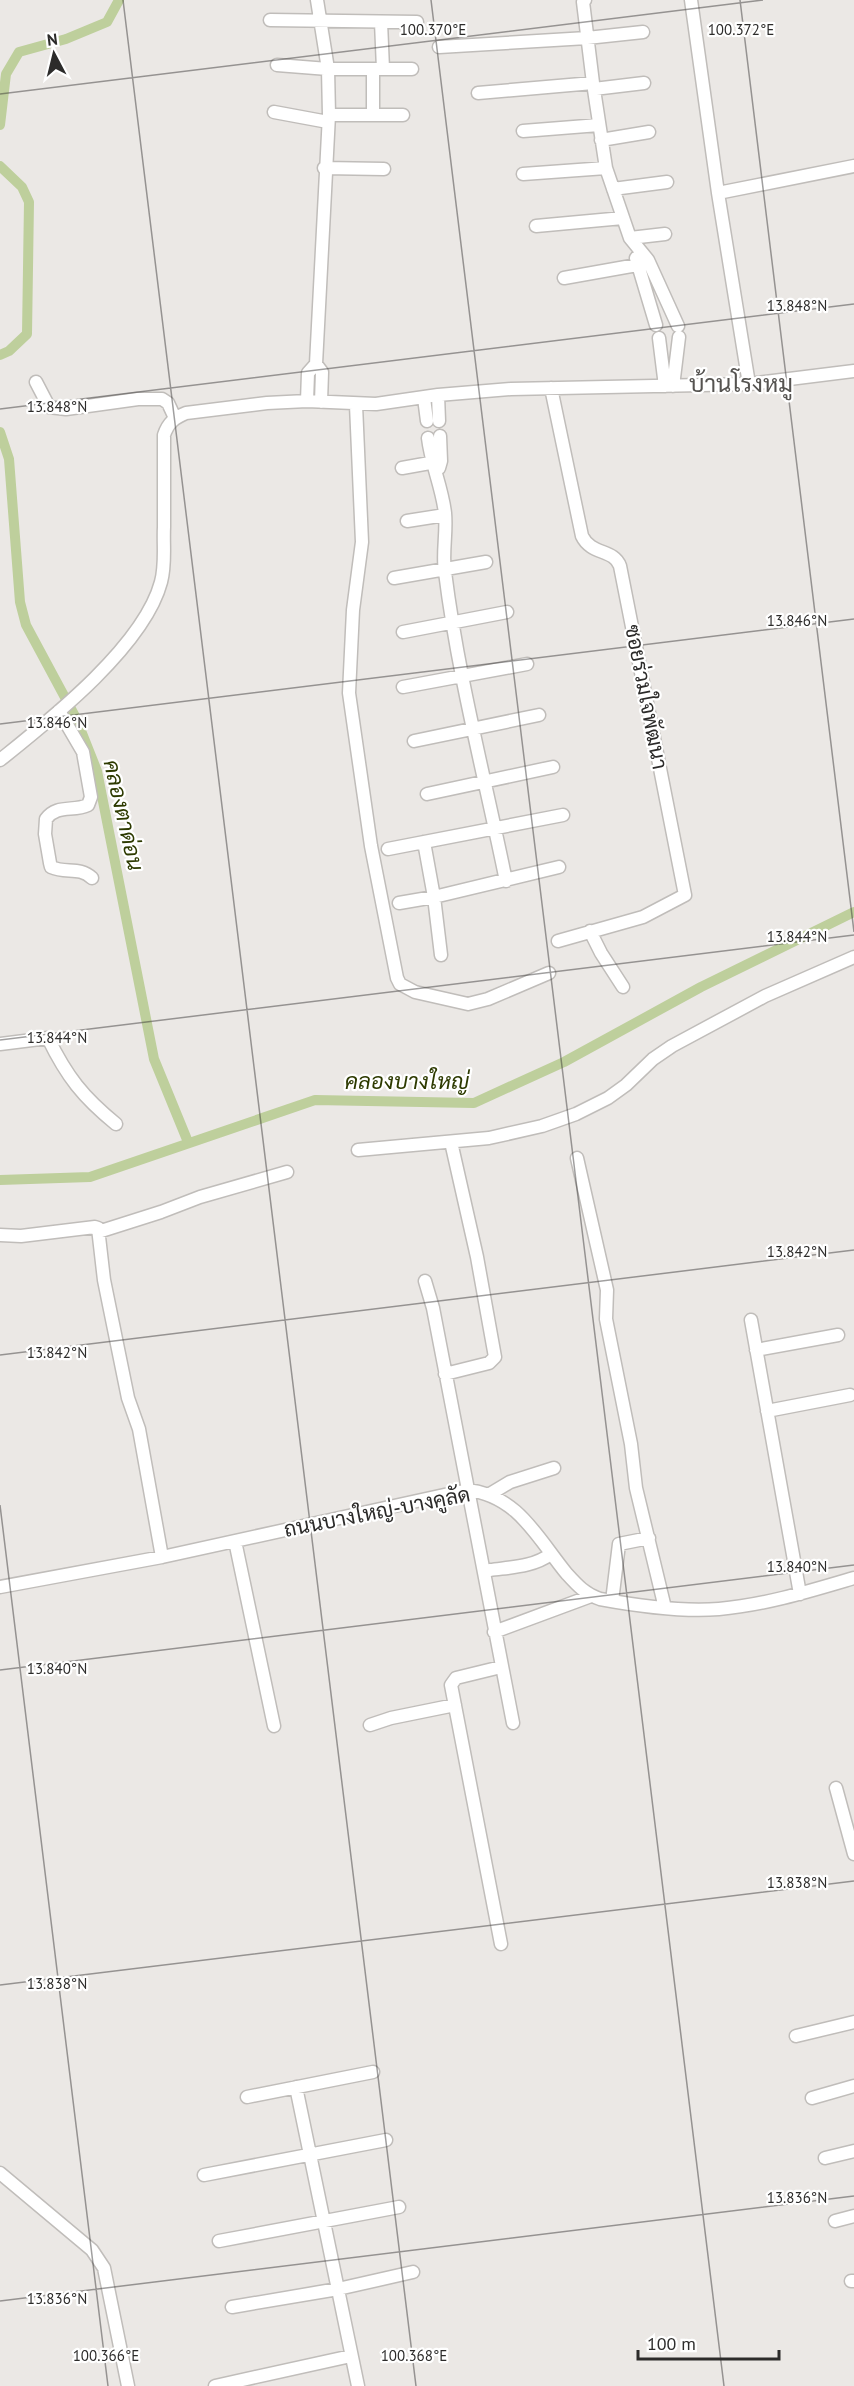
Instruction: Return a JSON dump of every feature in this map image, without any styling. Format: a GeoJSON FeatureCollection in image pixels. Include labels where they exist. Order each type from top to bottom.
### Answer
{"type":"FeatureCollection","features":[{"type":"Feature","properties":{"kind":"street"},"geometry":{"type":"LineString","coordinates":[[317,0],[328,69],[328,118],[316,364],[321,372],[321,402]]}},
{"type":"Feature","properties":{"kind":"street"},"geometry":{"type":"LineString","coordinates":[[692,0],[718,193],[749,384]]}},
{"type":"Feature","properties":{"kind":"street"},"geometry":{"type":"LineString","coordinates":[[583,1],[606,168],[632,241],[679,332],[669,386]]}},
{"type":"Feature","properties":{"kind":"street"},"geometry":{"type":"LineString","coordinates":[[270,20],[417,22]]}},
{"type":"Feature","properties":{"kind":"street"},"geometry":{"type":"LineString","coordinates":[[373,115],[381,22]]}},
{"type":"Feature","properties":{"kind":"street"},"geometry":{"type":"LineString","coordinates":[[439,47],[587,38],[643,32]]}},
{"type":"Feature","properties":{"kind":"street"},"geometry":{"type":"LineString","coordinates":[[277,65],[328,69],[412,69]]}},
{"type":"Feature","properties":{"kind":"street"},"geometry":{"type":"LineString","coordinates":[[478,93],[644,83]]}},
{"type":"Feature","properties":{"kind":"street"},"geometry":{"type":"LineString","coordinates":[[274,112],[328,118],[403,115]]}},
{"type":"Feature","properties":{"kind":"street"},"geometry":{"type":"LineString","coordinates":[[523,131],[599,125]]}},
{"type":"Feature","properties":{"kind":"street"},"geometry":{"type":"LineString","coordinates":[[601,140],[649,132]]}},
{"type":"Feature","properties":{"kind":"street"},"geometry":{"type":"LineString","coordinates":[[718,193],[854,166]]}},
{"type":"Feature","properties":{"kind":"street"},"geometry":{"type":"LineString","coordinates":[[324,168],[384,169]]}},
{"type":"Feature","properties":{"kind":"street"},"geometry":{"type":"LineString","coordinates":[[523,174],[606,168]]}},
{"type":"Feature","properties":{"kind":"street"},"geometry":{"type":"LineString","coordinates":[[614,189],[667,182]]}},
{"type":"Feature","properties":{"kind":"street"},"geometry":{"type":"LineString","coordinates":[[536,226],[623,218]]}},
{"type":"Feature","properties":{"kind":"street"},"geometry":{"type":"LineString","coordinates":[[632,241],[665,234]]}},
{"type":"Feature","properties":{"kind":"street"},"geometry":{"type":"LineString","coordinates":[[642,263],[669,386]]}},
{"type":"Feature","properties":{"kind":"street"},"geometry":{"type":"LineString","coordinates":[[564,278],[642,263]]}},
{"type":"Feature","properties":{"kind":"street"},"geometry":{"type":"LineString","coordinates":[[307,402],[308,373],[316,364]]}},
{"type":"Feature","properties":{"kind":"street"},"geometry":{"type":"LineString","coordinates":[[0,760],[79,694],[129,638],[156,595],[161,581],[164,552],[164,435],[167,426],[175,418],[186,413],[247,404],[321,402],[356,405],[438,395],[551,388],[749,384],[854,371]]}},
{"type":"Feature","properties":{"kind":"street"},"geometry":{"type":"LineString","coordinates":[[36,381],[45,403],[55,409],[162,399],[168,403],[175,418]]}},
{"type":"Feature","properties":{"kind":"street","name":"ซอยร่วมใจพัฒนา"},"geometry":{"type":"LineString","coordinates":[[551,388],[582,536],[590,548],[616,558],[620,566],[685,895],[643,917],[558,940]]}},
{"type":"Feature","properties":{"kind":"street"},"geometry":{"type":"LineString","coordinates":[[424,398],[433,421],[438,395]]}},
{"type":"Feature","properties":{"kind":"street"},"geometry":{"type":"LineString","coordinates":[[356,405],[362,542],[353,610],[350,693],[371,846],[397,978],[400,984],[415,992],[468,1004],[488,999],[549,973]]}},
{"type":"Feature","properties":{"kind":"street"},"geometry":{"type":"LineString","coordinates":[[434,437],[445,515],[445,570],[453,623],[506,881]]}},
{"type":"Feature","properties":{"kind":"street"},"geometry":{"type":"LineString","coordinates":[[402,468],[436,462]]}},
{"type":"Feature","properties":{"kind":"street"},"geometry":{"type":"LineString","coordinates":[[407,520],[445,515]]}},
{"type":"Feature","properties":{"kind":"street"},"geometry":{"type":"LineString","coordinates":[[394,578],[486,562]]}},
{"type":"Feature","properties":{"kind":"street"},"geometry":{"type":"LineString","coordinates":[[403,633],[507,612]]}},
{"type":"Feature","properties":{"kind":"street"},"geometry":{"type":"LineString","coordinates":[[403,687],[527,664]]}},
{"type":"Feature","properties":{"kind":"street"},"geometry":{"type":"LineString","coordinates":[[61,709],[83,752],[91,797],[88,805],[56,810],[46,819],[45,834],[50,863],[51,867],[82,871],[92,878]]}},
{"type":"Feature","properties":{"kind":"street"},"geometry":{"type":"LineString","coordinates":[[414,741],[539,716]]}},
{"type":"Feature","properties":{"kind":"street"},"geometry":{"type":"LineString","coordinates":[[427,794],[553,767]]}},
{"type":"Feature","properties":{"kind":"street"},"geometry":{"type":"LineString","coordinates":[[388,849],[563,815]]}},
{"type":"Feature","properties":{"kind":"street"},"geometry":{"type":"LineString","coordinates":[[424,842],[441,955]]}},
{"type":"Feature","properties":{"kind":"street"},"geometry":{"type":"LineString","coordinates":[[399,903],[506,881],[559,867]]}},
{"type":"Feature","properties":{"kind":"street"},"geometry":{"type":"LineString","coordinates":[[590,931],[623,987]]}},
{"type":"Feature","properties":{"kind":"street"},"geometry":{"type":"LineString","coordinates":[[358,1150],[489,1138],[542,1126],[576,1113],[608,1098],[626,1085],[652,1059],[672,1046],[765,996],[854,957]]}},
{"type":"Feature","properties":{"kind":"street"},"geometry":{"type":"LineString","coordinates":[[0,1044],[48,1038],[61,1065],[89,1102],[116,1124]]}},
{"type":"Feature","properties":{"kind":"street"},"geometry":{"type":"LineString","coordinates":[[445,1374],[489,1363],[495,1357],[477,1257],[451,1142]]}},
{"type":"Feature","properties":{"kind":"street"},"geometry":{"type":"LineString","coordinates":[[577,1158],[607,1290],[606,1319],[632,1444],[636,1488],[665,1608]]}},
{"type":"Feature","properties":{"kind":"street"},"geometry":{"type":"LineString","coordinates":[[98,1232],[200,1197],[287,1172]]}},
{"type":"Feature","properties":{"kind":"street"},"geometry":{"type":"LineString","coordinates":[[0,1235],[21,1236],[95,1227],[98,1232],[104,1280],[128,1398],[139,1429],[162,1557]]}},
{"type":"Feature","properties":{"kind":"street"},"geometry":{"type":"LineString","coordinates":[[425,1281],[429,1289],[513,1723]]}},
{"type":"Feature","properties":{"kind":"street"},"geometry":{"type":"LineString","coordinates":[[751,1320],[800,1594]]}},
{"type":"Feature","properties":{"kind":"street"},"geometry":{"type":"LineString","coordinates":[[756,1350],[838,1335]]}},
{"type":"Feature","properties":{"kind":"street"},"geometry":{"type":"LineString","coordinates":[[767,1411],[850,1395]]}},
{"type":"Feature","properties":{"kind":"street"},"geometry":{"type":"LineString","coordinates":[[490,1494],[510,1482],[554,1468]]}},
{"type":"Feature","properties":{"kind":"street","name":"ถนนบางใหญ่-บางคูลัด"},"geometry":{"type":"LineString","coordinates":[[0,1587],[162,1557],[468,1490],[490,1494],[517,1511],[577,1585],[591,1596],[612,1601],[665,1608],[716,1609],[800,1594],[854,1578]]}},
{"type":"Feature","properties":{"kind":"street"},"geometry":{"type":"LineString","coordinates":[[612,1601],[619,1544],[649,1538]]}},
{"type":"Feature","properties":{"kind":"street"},"geometry":{"type":"LineString","coordinates":[[235,1541],[274,1726]]}},
{"type":"Feature","properties":{"kind":"street"},"geometry":{"type":"LineString","coordinates":[[490,1570],[530,1565],[540,1562],[551,1554]]}},
{"type":"Feature","properties":{"kind":"street"},"geometry":{"type":"LineString","coordinates":[[494,1632],[591,1596]]}},
{"type":"Feature","properties":{"kind":"street"},"geometry":{"type":"LineString","coordinates":[[501,1667],[452,1681],[451,1685],[501,1944]]}},
{"type":"Feature","properties":{"kind":"street"},"geometry":{"type":"LineString","coordinates":[[370,1725],[392,1718],[455,1706]]}},
{"type":"Feature","properties":{"kind":"street"},"geometry":{"type":"LineString","coordinates":[[836,1788],[849,1814],[854,1854]]}},
{"type":"Feature","properties":{"kind":"street"},"geometry":{"type":"LineString","coordinates":[[796,2036],[854,2022]]}},
{"type":"Feature","properties":{"kind":"street"},"geometry":{"type":"LineString","coordinates":[[247,2097],[373,2072]]}},
{"type":"Feature","properties":{"kind":"street"},"geometry":{"type":"LineString","coordinates":[[812,2098],[854,2086]]}},
{"type":"Feature","properties":{"kind":"street"},"geometry":{"type":"LineString","coordinates":[[296,2087],[358,2386]]}},
{"type":"Feature","properties":{"kind":"street"},"geometry":{"type":"LineString","coordinates":[[204,2175],[386,2140]]}},
{"type":"Feature","properties":{"kind":"street"},"geometry":{"type":"LineString","coordinates":[[825,2158],[854,2151]]}},
{"type":"Feature","properties":{"kind":"street"},"geometry":{"type":"LineString","coordinates":[[0,2173],[92,2250],[104,2268],[128,2386]]}},
{"type":"Feature","properties":{"kind":"street"},"geometry":{"type":"LineString","coordinates":[[219,2241],[399,2207]]}},
{"type":"Feature","properties":{"kind":"street"},"geometry":{"type":"LineString","coordinates":[[835,2221],[854,2216]]}},
{"type":"Feature","properties":{"kind":"street"},"geometry":{"type":"LineString","coordinates":[[232,2307],[338,2289],[413,2272]]}},
{"type":"Feature","properties":{"kind":"street"},"geometry":{"type":"LineString","coordinates":[[215,2386],[351,2356]]}},
{"type":"Feature","properties":{"kind":"waterway","name":"คลองตาด่อน"},"geometry":{"type":"LineString","coordinates":[[0,125],[6,74],[19,52],[66,39],[107,22],[119,0]]}},
{"type":"Feature","properties":{"kind":"waterway","name":"คลองตาด่อน"},"geometry":{"type":"LineString","coordinates":[[0,166],[22,187],[29,202],[27,334],[9,351],[0,355]]}},
{"type":"Feature","properties":{"kind":"waterway","name":"คลองตาด่อน"},"geometry":{"type":"LineString","coordinates":[[0,432],[9,459],[20,602],[26,625],[76,718],[97,771],[154,1059],[188,1142]]}},
{"type":"Feature","properties":{"kind":"waterway","name":"คลองบางใหญ่"},"geometry":{"type":"LineString","coordinates":[[0,1180],[90,1177],[315,1100],[474,1103],[564,1062],[701,987],[854,912]]}},
{"type":"Feature","properties":{"kind":"district","name":"บ้านโรงหมู"},"geometry":{"type":"Point","coordinates":[741,384]}}]}
